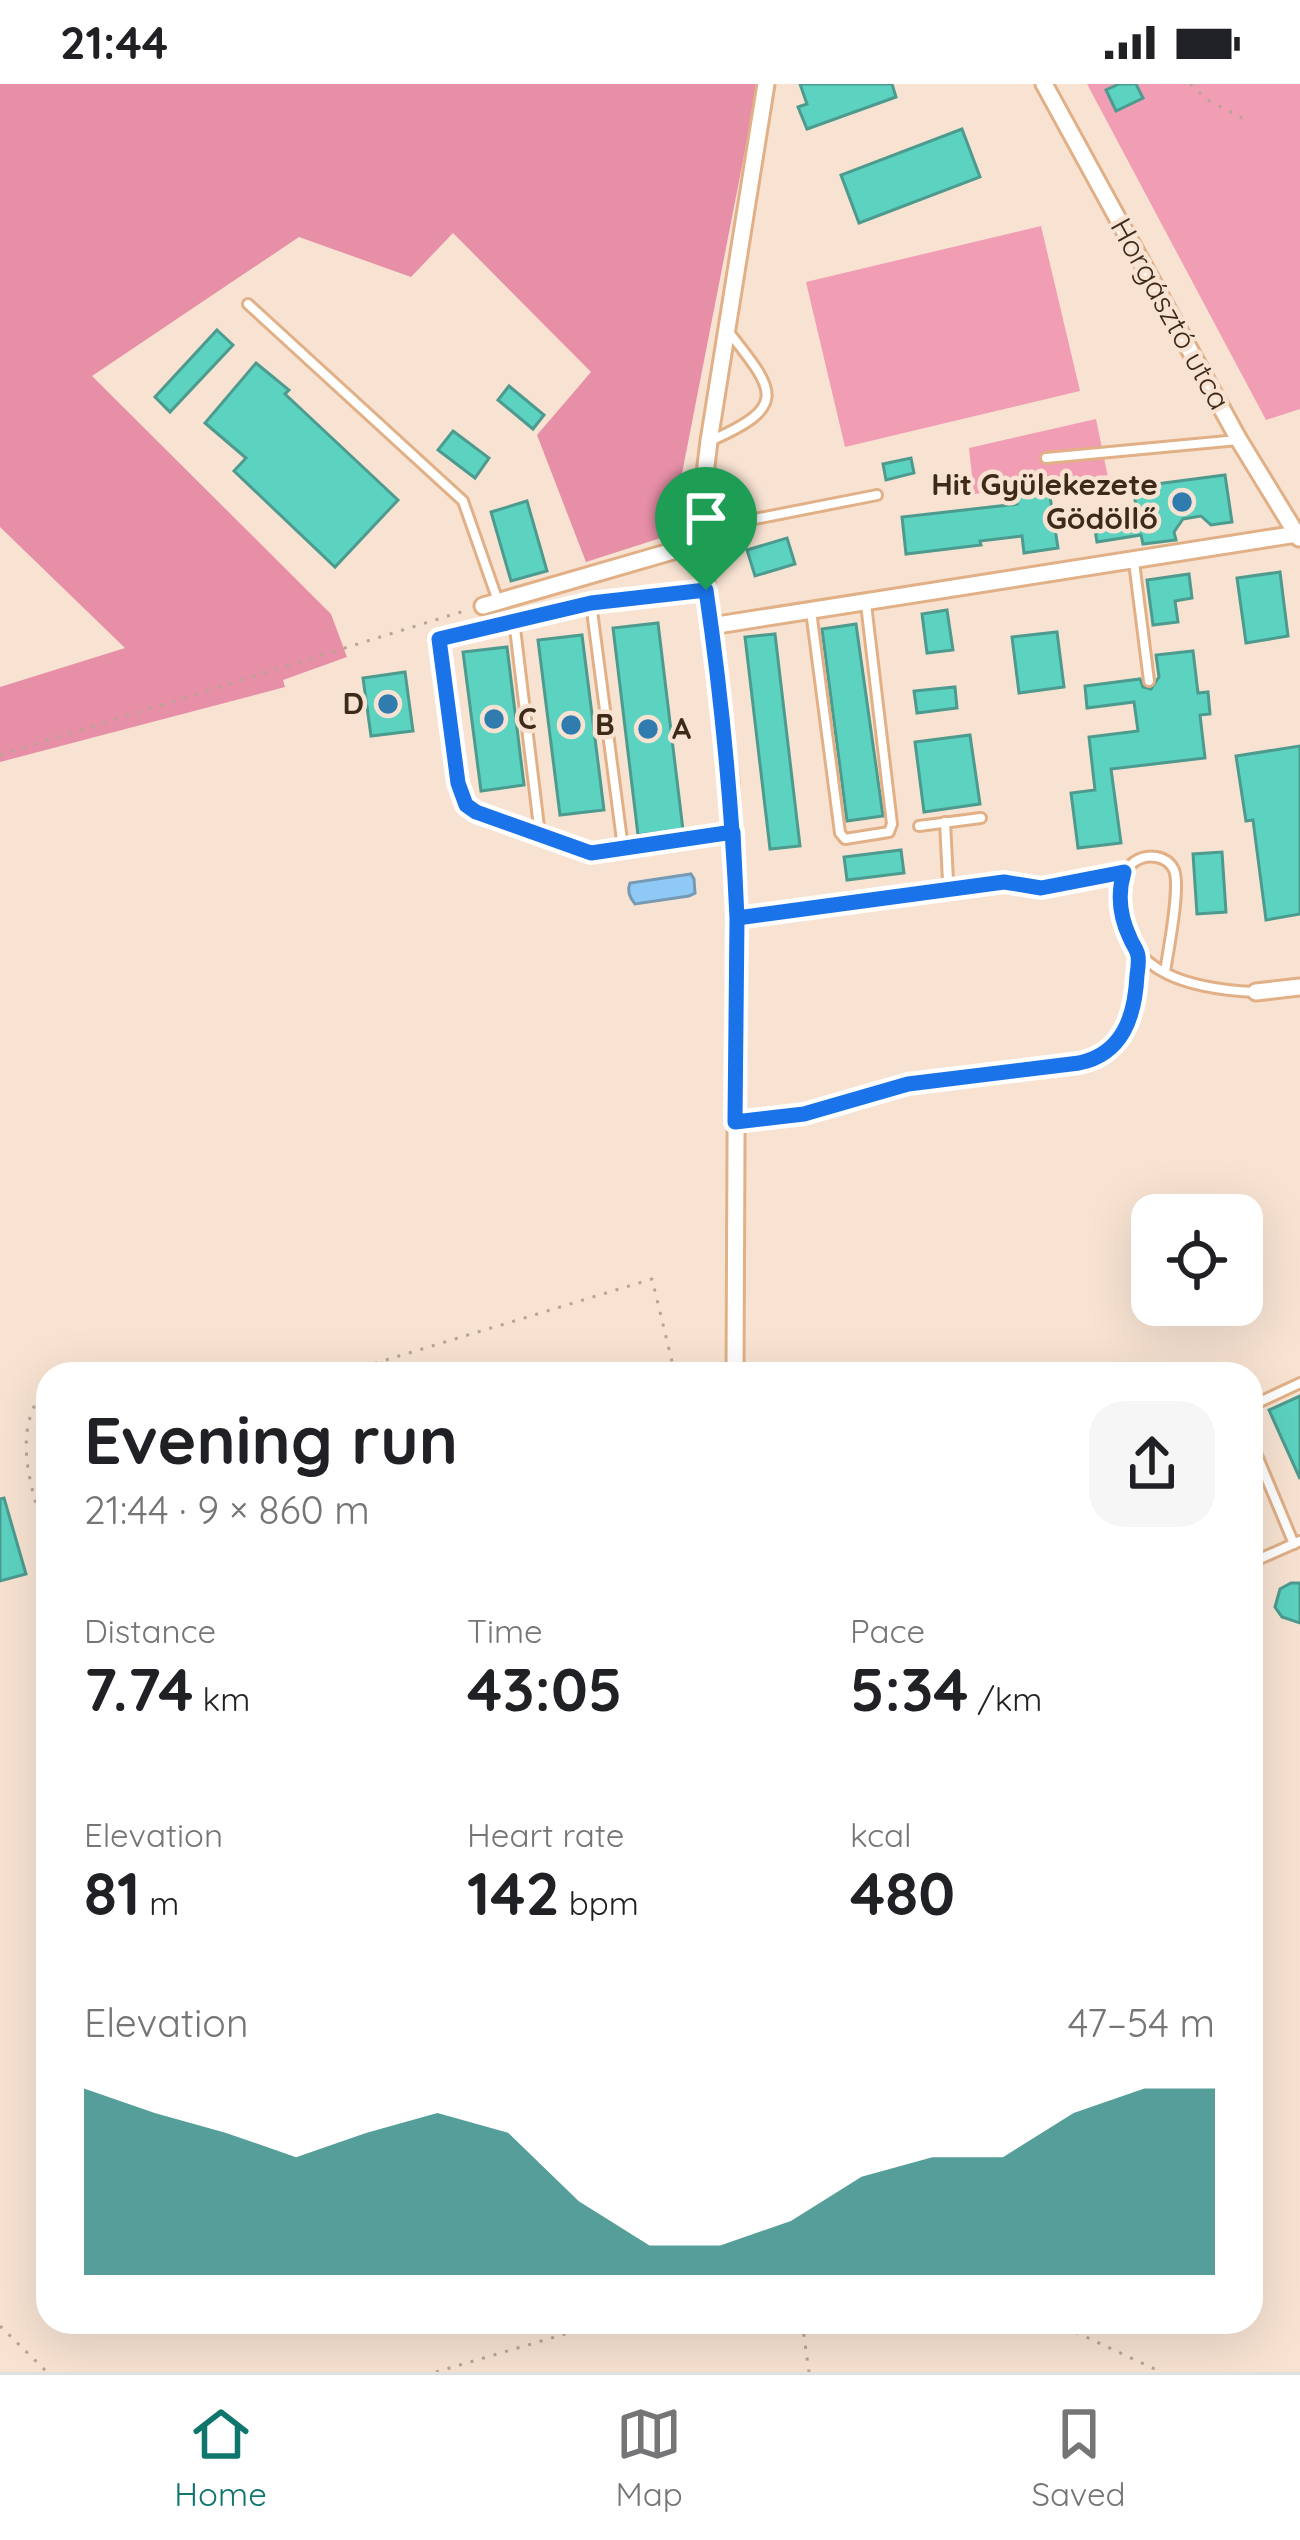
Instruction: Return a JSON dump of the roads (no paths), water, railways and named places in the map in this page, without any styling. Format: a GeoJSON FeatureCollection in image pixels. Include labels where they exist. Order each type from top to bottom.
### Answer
{"type":"FeatureCollection","features":[{"type":"Feature","properties":{"kind":"street"},"geometry":{"type":"LineString","coordinates":[[735,1362],[737,918],[733,832],[699,524],[766,84]]}},
{"type":"Feature","properties":{"kind":"street","name":"Horgásztó utca"},"geometry":{"type":"LineString","coordinates":[[1044,84],[1151,297],[1298,538]]}},
{"type":"Feature","properties":{"kind":"street"},"geometry":{"type":"LineString","coordinates":[[490,604],[674,551],[699,524]]}},
{"type":"Feature","properties":{"kind":"street"},"geometry":{"type":"LineString","coordinates":[[711,626],[1298,538]]}},
{"type":"Feature","properties":{"kind":"street"},"geometry":{"type":"LineString","coordinates":[[1256,992],[1300,987]]}},
{"type":"Feature","properties":{"kind":"lane"},"geometry":{"type":"LineString","coordinates":[[248,304],[463,501],[490,604]]}},
{"type":"Feature","properties":{"kind":"lane"},"geometry":{"type":"LineString","coordinates":[[709,441],[751,421],[766,402],[761,376],[726,329]]}},
{"type":"Feature","properties":{"kind":"lane"},"geometry":{"type":"LineString","coordinates":[[1046,458],[1240,440]]}},
{"type":"Feature","properties":{"kind":"lane"},"geometry":{"type":"LineString","coordinates":[[699,524],[724,525],[877,495]]}},
{"type":"Feature","properties":{"kind":"lane"},"geometry":{"type":"LineString","coordinates":[[1134,561],[1149,681]]}},
{"type":"Feature","properties":{"kind":"lane"},"geometry":{"type":"LineString","coordinates":[[706,590],[591,603],[439,639],[461,796],[476,812],[591,853],[733,832]]}},
{"type":"Feature","properties":{"kind":"lane"},"geometry":{"type":"LineString","coordinates":[[811,611],[840,833],[844,838],[889,832],[892,824],[866,602]]}},
{"type":"Feature","properties":{"kind":"lane"},"geometry":{"type":"LineString","coordinates":[[591,603],[623,848]]}},
{"type":"Feature","properties":{"kind":"lane"},"geometry":{"type":"LineString","coordinates":[[514,620],[539,835]]}},
{"type":"Feature","properties":{"kind":"lane"},"geometry":{"type":"LineString","coordinates":[[919,826],[981,818]]}},
{"type":"Feature","properties":{"kind":"lane"},"geometry":{"type":"LineString","coordinates":[[737,918],[943,889],[949,863],[944,822]]}},
{"type":"Feature","properties":{"kind":"lane"},"geometry":{"type":"LineString","coordinates":[[1165,972],[1175,873],[1168,862],[1154,856],[1136,861],[1124,872],[1120,890],[1121,913],[1138,955],[1165,972],[1209,987],[1256,992]]}},
{"type":"Feature","properties":{"kind":"lane"},"geometry":{"type":"LineString","coordinates":[[1263,1400],[1300,1383]]}},
{"type":"Feature","properties":{"kind":"lane"},"geometry":{"type":"LineString","coordinates":[[1263,1468],[1297,1543],[1263,1558]]}},
{"type":"Feature","properties":{"kind":"water"},"geometry":{"type":"Polygon","coordinates":[[[691,874],[695,893],[689,896],[635,904],[630,897],[630,883],[691,874]]]}},
{"type":"Feature","properties":{"kind":"place","name":"Hit Gyülekezete Gödöllő"},"geometry":{"type":"Point","coordinates":[1182,502]}},
{"type":"Feature","properties":{"kind":"place","name":"D"},"geometry":{"type":"Point","coordinates":[388,704]}},
{"type":"Feature","properties":{"kind":"place","name":"C"},"geometry":{"type":"Point","coordinates":[494,719]}},
{"type":"Feature","properties":{"kind":"place","name":"B"},"geometry":{"type":"Point","coordinates":[571,725]}},
{"type":"Feature","properties":{"kind":"place","name":"A"},"geometry":{"type":"Point","coordinates":[648,729]}}]}
